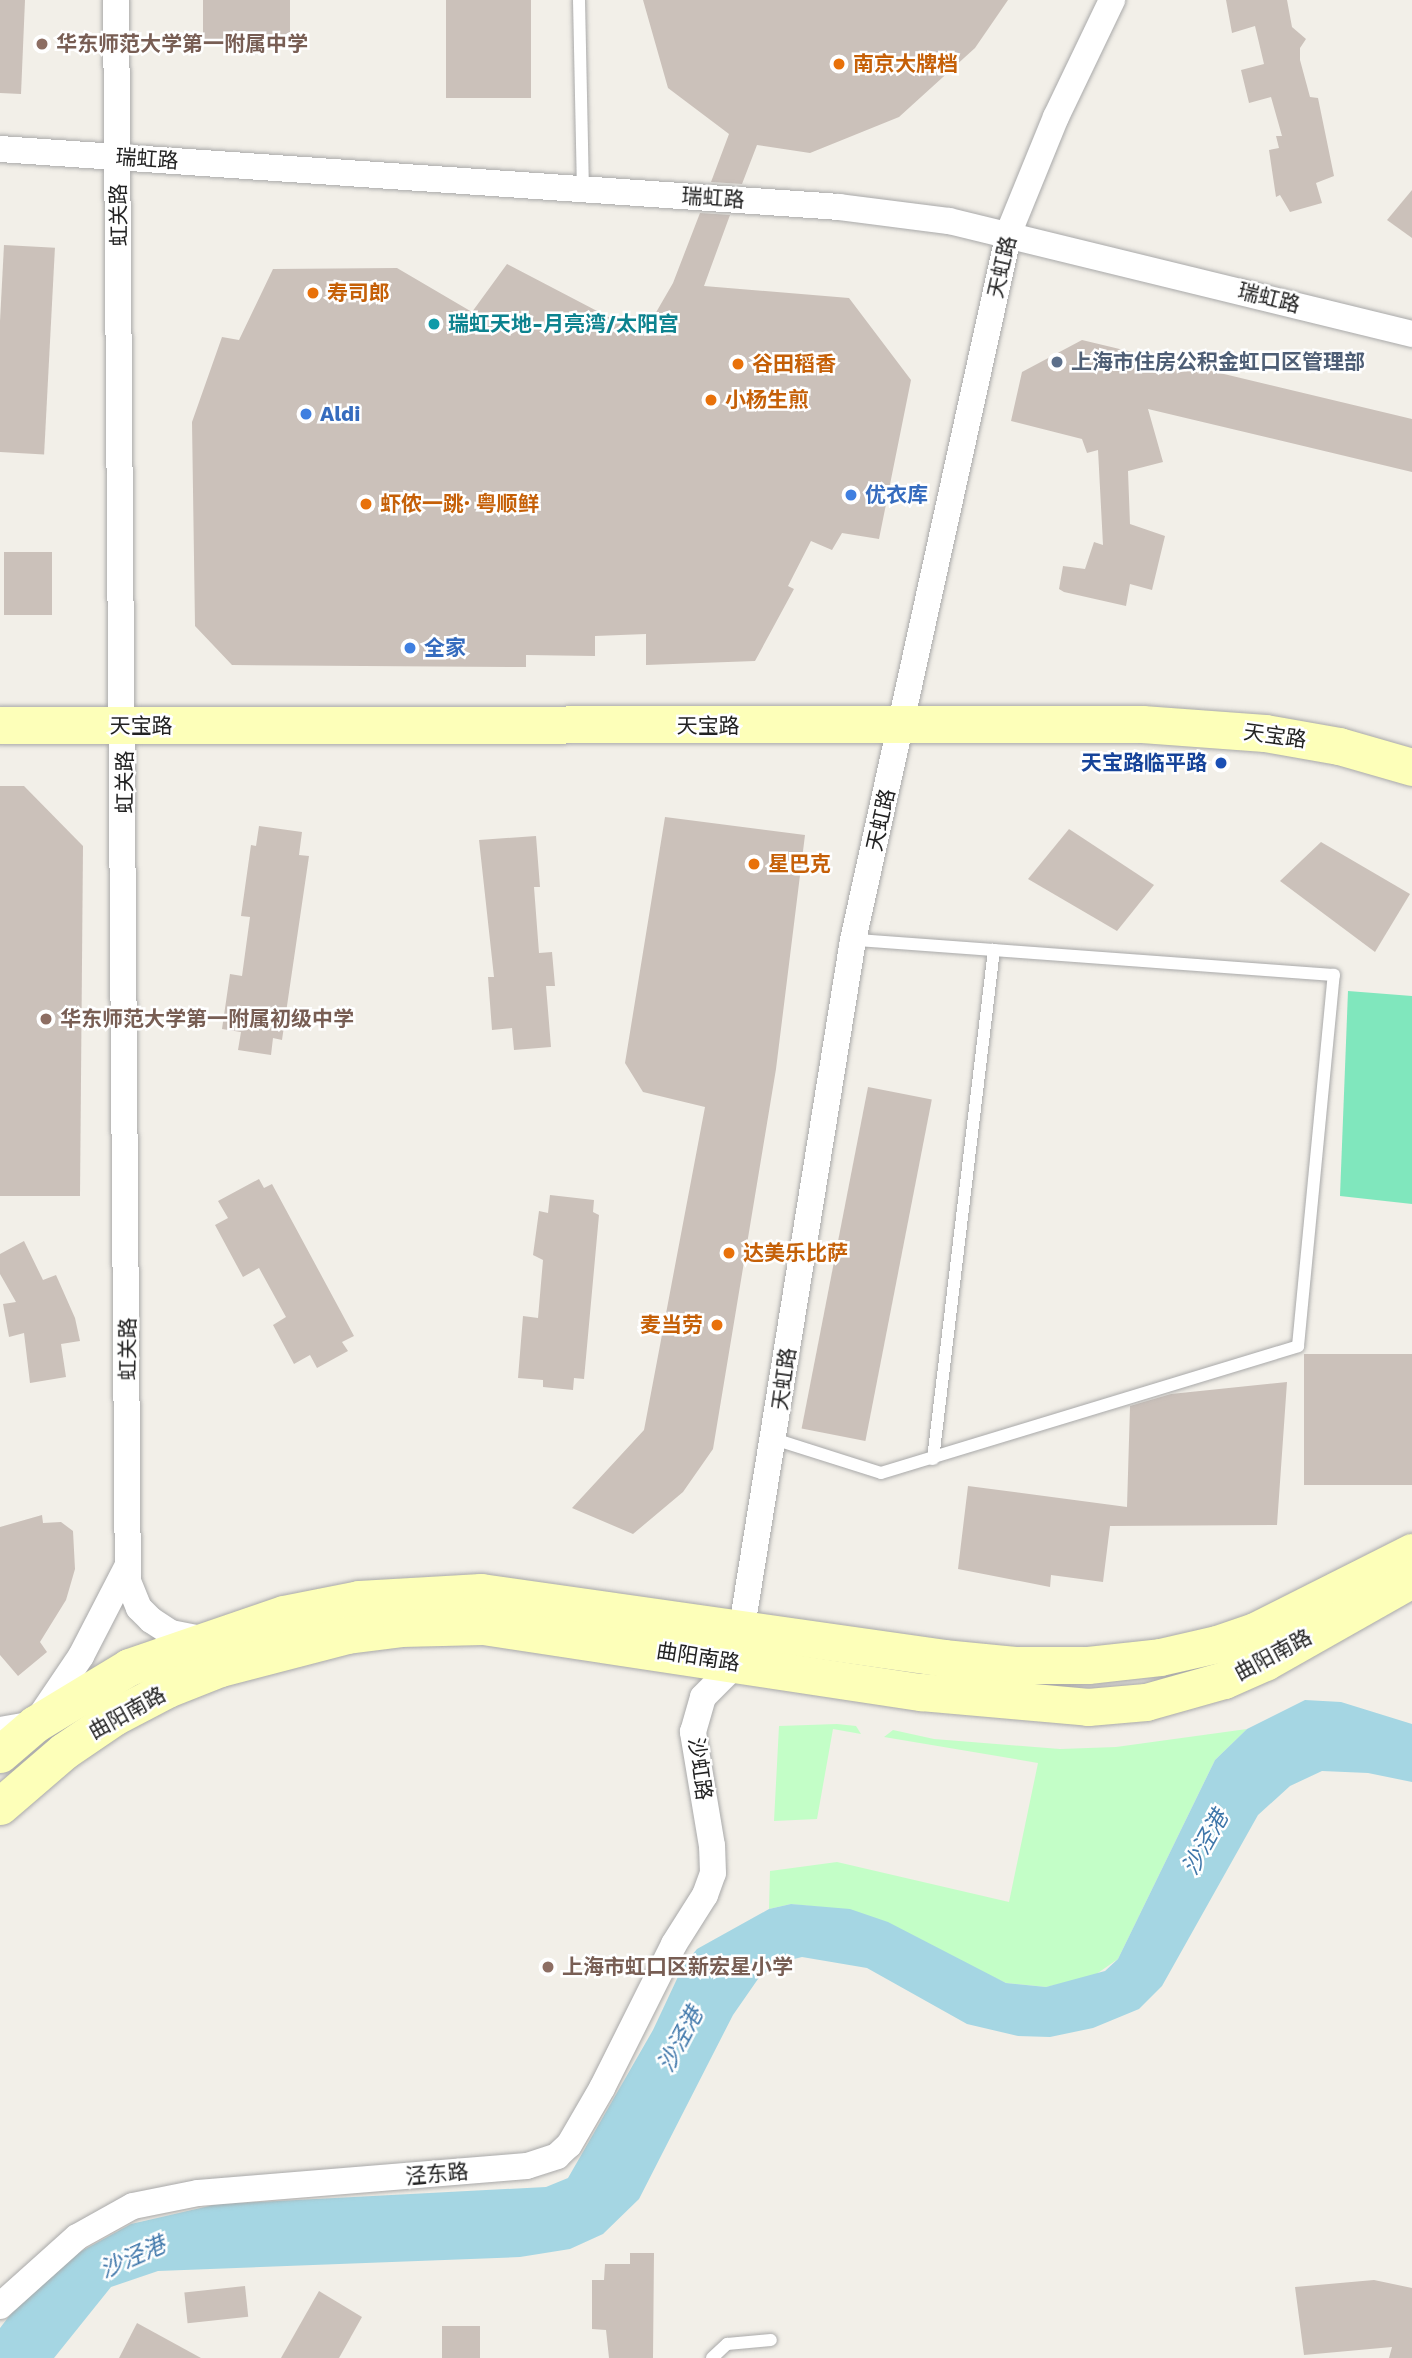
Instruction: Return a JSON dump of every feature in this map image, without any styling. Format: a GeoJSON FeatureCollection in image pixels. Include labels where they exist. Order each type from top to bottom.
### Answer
{"type":"FeatureCollection","features":[{"type":"Feature","properties":{"kind":"main road","name":"天宝路"},"geometry":{"type":"LineString","coordinates":[[0,725],[1182,726],[1306,740],[1412,767]]}},
{"type":"Feature","properties":{"kind":"main road","name":"曲阳南路"},"geometry":{"type":"LineString","coordinates":[[0,1754],[35,1724],[129,1667],[201,1639],[284,1614],[411,1593],[481,1592],[1015,1665],[1148,1658],[1255,1631],[1412,1552]]}},
{"type":"Feature","properties":{"kind":"main road","name":"曲阳南路"},"geometry":{"type":"LineString","coordinates":[[0,1806],[64,1751],[114,1717],[167,1689],[231,1665],[347,1635],[401,1628],[483,1626],[1030,1704],[1088,1707],[1146,1702],[1224,1680],[1265,1662],[1412,1579]]}},
{"type":"Feature","properties":{"kind":"street","name":"虹关路"},"geometry":{"type":"LineString","coordinates":[[116,0],[125,727],[128,1564],[131,1595],[145,1614],[172,1633],[201,1639]]}},
{"type":"Feature","properties":{"kind":"street","name":"天虹路"},"geometry":{"type":"LineString","coordinates":[[736,1664],[853,940],[903,727],[1009,232],[1056,117],[1112,0]]}},
{"type":"Feature","properties":{"kind":"street","name":"瑞虹路"},"geometry":{"type":"LineString","coordinates":[[0,149],[839,207],[1009,232],[1412,334]]}},
{"type":"Feature","properties":{"kind":"street","name":"虹关路"},"geometry":{"type":"LineString","coordinates":[[35,1724],[81,1656],[128,1564]]}},
{"type":"Feature","properties":{"kind":"street","name":"沙虹路"},"geometry":{"type":"LineString","coordinates":[[712,1846],[693,1732],[703,1697],[736,1664]]}},
{"type":"Feature","properties":{"kind":"street"},"geometry":{"type":"LineString","coordinates":[[0,1730],[35,1724]]}},
{"type":"Feature","properties":{"kind":"street","name":"泾东路"},"geometry":{"type":"LineString","coordinates":[[0,2306],[77,2237],[133,2206],[198,2193],[527,2166],[557,2156],[569,2145],[674,1944],[705,1895],[713,1872],[712,1846]]}},
{"type":"Feature","properties":{"kind":"lane"},"geometry":{"type":"LineString","coordinates":[[579,0],[583,190]]}},
{"type":"Feature","properties":{"kind":"lane"},"geometry":{"type":"LineString","coordinates":[[774,1439],[881,1473],[1298,1346],[1334,975],[853,940]]}},
{"type":"Feature","properties":{"kind":"lane"},"geometry":{"type":"LineString","coordinates":[[933,1459],[994,950]]}},
{"type":"Feature","properties":{"kind":"lane"},"geometry":{"type":"LineString","coordinates":[[712,2358],[727,2344],[771,2340]]}},
{"type":"Feature","properties":{"kind":"green space"},"geometry":{"type":"Polygon","coordinates":[[[1348,991],[1412,996],[1412,1204],[1340,1196],[1348,991]]]}},
{"type":"Feature","properties":{"kind":"green space"},"geometry":{"type":"Polygon","coordinates":[[[779,1726],[856,1726],[861,1734],[833,1729],[817,1819],[774,1821],[779,1726]]]}},
{"type":"Feature","properties":{"kind":"green space"},"geometry":{"type":"Polygon","coordinates":[[[1247,1729],[1215,1760],[1118,1959],[1092,1977],[1046,1987],[1006,1983],[850,1910],[791,1904],[769,1909],[770,1871],[837,1862],[1009,1902],[1038,1763],[884,1737],[893,1730],[934,1739],[1060,1749],[1116,1747],[1247,1729]]]}},
{"type":"Feature","properties":{"kind":"water","name":"沙泾港"},"geometry":{"type":"Polygon","coordinates":[[[1305,1700],[1341,1702],[1412,1724],[1412,1782],[1368,1773],[1322,1771],[1290,1786],[1258,1815],[1162,1986],[1139,2009],[1093,2028],[1050,2037],[1018,2036],[967,2024],[867,1968],[802,1957],[778,1963],[758,1979],[733,2015],[639,2199],[603,2234],[570,2249],[520,2257],[158,2271],[111,2287],[54,2358],[0,2358],[0,2328],[30,2289],[67,2259],[131,2224],[218,2204],[546,2187],[568,2178],[653,2030],[683,1966],[697,1949],[769,1909],[791,1904],[850,1909],[888,1922],[1006,1983],[1046,1987],[1105,1971],[1118,1959],[1215,1760],[1247,1729],[1305,1700]]]}},
{"type":"Feature","properties":{"kind":"building"},"geometry":{"type":"Polygon","coordinates":[[[0,0],[25,0],[21,94],[0,93],[0,0]]]}},
{"type":"Feature","properties":{"kind":"building"},"geometry":{"type":"Polygon","coordinates":[[[203,0],[290,0],[290,42],[203,42],[203,0]]]}},
{"type":"Feature","properties":{"kind":"building"},"geometry":{"type":"Polygon","coordinates":[[[446,0],[531,0],[531,98],[446,98],[446,0]]]}},
{"type":"Feature","properties":{"kind":"building"},"geometry":{"type":"Polygon","coordinates":[[[643,0],[1008,0],[975,48],[899,117],[810,153],[757,145],[742,184],[711,182],[729,134],[668,88],[643,0]]]}},
{"type":"Feature","properties":{"kind":"building"},"geometry":{"type":"Polygon","coordinates":[[[1226,0],[1287,0],[1292,27],[1306,39],[1300,48],[1300,60],[1310,97],[1318,98],[1334,176],[1316,183],[1322,203],[1290,212],[1280,195],[1276,197],[1269,150],[1279,148],[1276,136],[1282,136],[1271,97],[1249,103],[1241,70],[1264,64],[1255,26],[1232,33],[1226,0]]]}},
{"type":"Feature","properties":{"kind":"building"},"geometry":{"type":"Polygon","coordinates":[[[1412,190],[1412,238],[1387,220],[1412,190]]]}},
{"type":"Feature","properties":{"kind":"building","name":"瑞虹天地-月亮湾/太阳宫"},"geometry":{"type":"Polygon","coordinates":[[[700,213],[730,215],[704,286],[849,298],[911,380],[879,539],[842,533],[832,550],[811,541],[788,586],[794,589],[755,661],[646,665],[646,634],[595,636],[595,656],[526,655],[526,667],[232,665],[195,626],[192,422],[222,337],[239,340],[273,269],[397,268],[472,312],[507,264],[643,335],[673,283],[700,213]]]}},
{"type":"Feature","properties":{"kind":"building"},"geometry":{"type":"Polygon","coordinates":[[[4,245],[55,248],[44,454],[0,452],[0,321],[4,245]]]}},
{"type":"Feature","properties":{"kind":"building"},"geometry":{"type":"Polygon","coordinates":[[[1082,340],[1412,419],[1412,472],[1148,409],[1163,462],[1128,471],[1130,524],[1165,536],[1152,590],[1130,584],[1126,606],[1064,592],[1059,589],[1063,566],[1085,569],[1094,542],[1103,545],[1098,450],[1087,453],[1082,439],[1011,421],[1022,372],[1082,340]]]}},
{"type":"Feature","properties":{"kind":"building"},"geometry":{"type":"Polygon","coordinates":[[[4,552],[52,552],[52,615],[4,615],[4,552]]]}},
{"type":"Feature","properties":{"kind":"building","name":"华东师范大学第一附属初级中学"},"geometry":{"type":"Polygon","coordinates":[[[0,786],[24,786],[83,846],[80,1196],[0,1196],[0,786]]]}},
{"type":"Feature","properties":{"kind":"building"},"geometry":{"type":"Polygon","coordinates":[[[665,817],[805,835],[776,1069],[713,1449],[683,1492],[633,1534],[572,1508],[644,1430],[705,1107],[643,1092],[625,1063],[665,817]]]}},
{"type":"Feature","properties":{"kind":"building"},"geometry":{"type":"Polygon","coordinates":[[[259,826],[302,832],[299,855],[309,856],[282,1040],[273,1038],[271,1055],[238,1050],[241,1032],[222,1029],[230,974],[242,976],[250,917],[241,916],[251,845],[256,846],[259,826]]]}},
{"type":"Feature","properties":{"kind":"building"},"geometry":{"type":"Polygon","coordinates":[[[1069,829],[1154,885],[1117,931],[1028,879],[1069,829]]]}},
{"type":"Feature","properties":{"kind":"building"},"geometry":{"type":"Polygon","coordinates":[[[536,836],[540,887],[534,887],[539,953],[552,952],[555,986],[546,986],[551,1047],[514,1050],[512,1028],[492,1030],[488,977],[494,977],[479,840],[536,836]]]}},
{"type":"Feature","properties":{"kind":"building"},"geometry":{"type":"Polygon","coordinates":[[[1321,842],[1410,894],[1375,952],[1280,881],[1321,842]]]}},
{"type":"Feature","properties":{"kind":"building"},"geometry":{"type":"Polygon","coordinates":[[[868,1087],[932,1099],[865,1441],[802,1429],[868,1087]]]}},
{"type":"Feature","properties":{"kind":"building"},"geometry":{"type":"Polygon","coordinates":[[[259,1179],[264,1188],[272,1184],[354,1336],[342,1342],[348,1351],[317,1368],[310,1355],[294,1364],[273,1325],[286,1317],[259,1268],[243,1277],[215,1225],[228,1218],[218,1201],[259,1179]]]}},
{"type":"Feature","properties":{"kind":"building"},"geometry":{"type":"Polygon","coordinates":[[[550,1195],[594,1200],[593,1212],[599,1215],[584,1379],[574,1378],[573,1390],[543,1387],[543,1380],[518,1378],[523,1316],[538,1318],[543,1260],[533,1255],[539,1211],[548,1213],[550,1195]]]}},
{"type":"Feature","properties":{"kind":"building"},"geometry":{"type":"Polygon","coordinates":[[[24,1241],[43,1280],[56,1275],[75,1318],[80,1341],[61,1344],[66,1377],[30,1383],[24,1333],[9,1337],[3,1304],[16,1302],[0,1274],[0,1254],[24,1241]]]}},
{"type":"Feature","properties":{"kind":"building"},"geometry":{"type":"Polygon","coordinates":[[[1304,1354],[1412,1354],[1412,1485],[1304,1485],[1304,1354]]]}},
{"type":"Feature","properties":{"kind":"building"},"geometry":{"type":"Polygon","coordinates":[[[1287,1382],[1277,1525],[1110,1526],[1103,1582],[1051,1575],[1050,1587],[958,1569],[968,1486],[1127,1507],[1130,1406],[1171,1394],[1287,1382]]]}},
{"type":"Feature","properties":{"kind":"building"},"geometry":{"type":"Polygon","coordinates":[[[42,1515],[43,1523],[61,1522],[73,1531],[75,1569],[66,1600],[40,1642],[47,1652],[18,1676],[0,1655],[0,1527],[42,1515]]]}},
{"type":"Feature","properties":{"kind":"building"},"geometry":{"type":"Polygon","coordinates":[[[630,2253],[654,2253],[653,2358],[609,2358],[606,2330],[592,2329],[592,2280],[604,2280],[605,2264],[630,2264],[630,2253]]]}},
{"type":"Feature","properties":{"kind":"building"},"geometry":{"type":"Polygon","coordinates":[[[1374,2280],[1412,2288],[1412,2358],[1389,2358],[1392,2347],[1304,2355],[1295,2287],[1374,2280]]]}},
{"type":"Feature","properties":{"kind":"building"},"geometry":{"type":"Polygon","coordinates":[[[245,2286],[248,2317],[188,2323],[184,2292],[245,2286]]]}},
{"type":"Feature","properties":{"kind":"building"},"geometry":{"type":"Polygon","coordinates":[[[319,2291],[362,2317],[339,2358],[281,2358],[319,2291]]]}},
{"type":"Feature","properties":{"kind":"building"},"geometry":{"type":"Polygon","coordinates":[[[137,2323],[201,2358],[119,2358],[137,2323]]]}},
{"type":"Feature","properties":{"kind":"building"},"geometry":{"type":"Polygon","coordinates":[[[442,2326],[480,2326],[480,2358],[442,2358],[442,2326]]]}},
{"type":"Feature","properties":{"kind":"place","name":"华东师范大学第一附属中学"},"geometry":{"type":"Point","coordinates":[42,44]}},
{"type":"Feature","properties":{"kind":"place","name":"南京大牌档"},"geometry":{"type":"Point","coordinates":[839,64]}},
{"type":"Feature","properties":{"kind":"place","name":"寿司郎"},"geometry":{"type":"Point","coordinates":[313,293]}},
{"type":"Feature","properties":{"kind":"place","name":"瑞虹天地-月亮湾/太阳宫"},"geometry":{"type":"Point","coordinates":[434,324]}},
{"type":"Feature","properties":{"kind":"place","name":"上海市住房公积金虹口区管理部"},"geometry":{"type":"Point","coordinates":[1057,362]}},
{"type":"Feature","properties":{"kind":"place","name":"谷田稻香"},"geometry":{"type":"Point","coordinates":[738,364]}},
{"type":"Feature","properties":{"kind":"place","name":"小杨生煎"},"geometry":{"type":"Point","coordinates":[711,400]}},
{"type":"Feature","properties":{"kind":"place","name":"Aldi"},"geometry":{"type":"Point","coordinates":[306,414]}},
{"type":"Feature","properties":{"kind":"place","name":"优衣库"},"geometry":{"type":"Point","coordinates":[851,495]}},
{"type":"Feature","properties":{"kind":"place","name":"虾侬一跳· 粤顺鲜"},"geometry":{"type":"Point","coordinates":[366,504]}},
{"type":"Feature","properties":{"kind":"place","name":"全家"},"geometry":{"type":"Point","coordinates":[410,648]}},
{"type":"Feature","properties":{"kind":"place","name":"天宝路临平路"},"geometry":{"type":"Point","coordinates":[1221,763]}},
{"type":"Feature","properties":{"kind":"place","name":"星巴克"},"geometry":{"type":"Point","coordinates":[754,864]}},
{"type":"Feature","properties":{"kind":"place","name":"华东师范大学第一附属初级中学"},"geometry":{"type":"Point","coordinates":[46,1019]}},
{"type":"Feature","properties":{"kind":"place","name":"达美乐比萨"},"geometry":{"type":"Point","coordinates":[729,1253]}},
{"type":"Feature","properties":{"kind":"place","name":"麦当劳"},"geometry":{"type":"Point","coordinates":[717,1325]}},
{"type":"Feature","properties":{"kind":"place","name":"上海市虹口区新宏星小学"},"geometry":{"type":"Point","coordinates":[548,1967]}}]}
